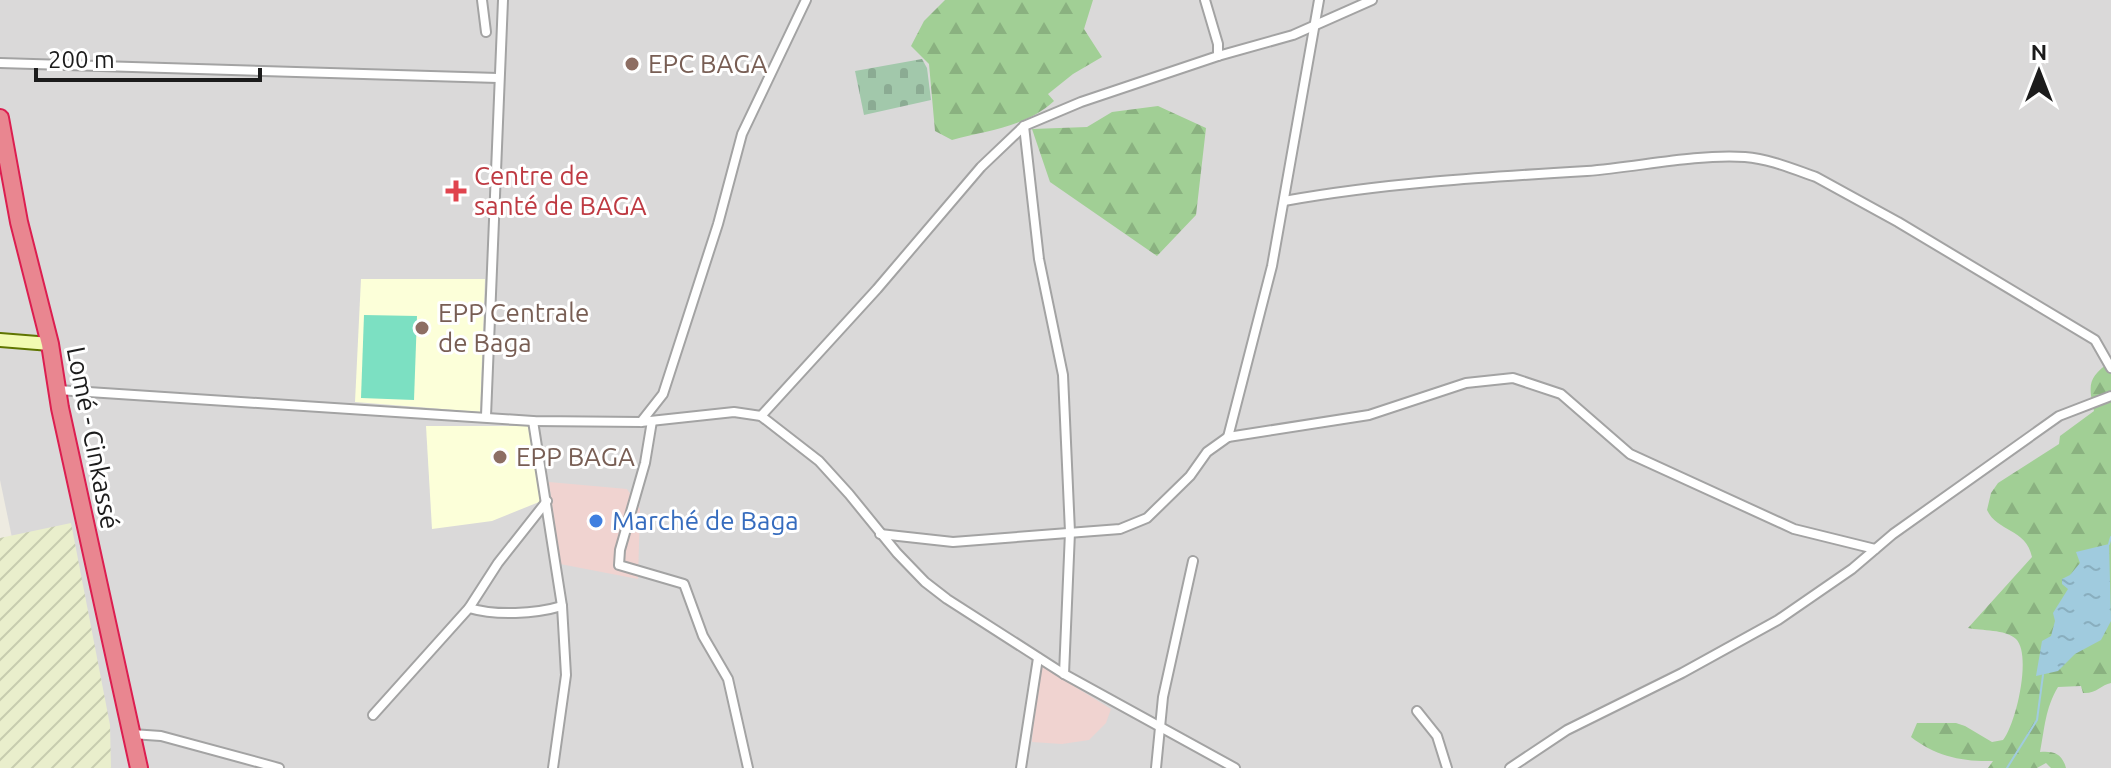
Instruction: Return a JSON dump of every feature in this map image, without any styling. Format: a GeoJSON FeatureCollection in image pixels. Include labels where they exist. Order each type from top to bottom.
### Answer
{"type":"FeatureCollection","features":[{"type":"Feature","properties":{"kind":"highway","name":"Lomé - Cinkassé"},"geometry":{"type":"LineString","coordinates":[[0,118],[19,222],[50,344],[139,768]]}},
{"type":"Feature","properties":{"kind":"street"},"geometry":{"type":"LineString","coordinates":[[482,0],[486,32]]}},
{"type":"Feature","properties":{"kind":"street"},"geometry":{"type":"LineString","coordinates":[[486,416],[503,0]]}},
{"type":"Feature","properties":{"kind":"street"},"geometry":{"type":"LineString","coordinates":[[641,422],[663,394],[718,224],[742,134],[806,0]]}},
{"type":"Feature","properties":{"kind":"street"},"geometry":{"type":"LineString","coordinates":[[1205,0],[1218,44],[1218,56]]}},
{"type":"Feature","properties":{"kind":"street"},"geometry":{"type":"LineString","coordinates":[[1228,437],[1272,266],[1319,0]]}},
{"type":"Feature","properties":{"kind":"street"},"geometry":{"type":"LineString","coordinates":[[761,416],[877,289],[981,167],[1024,126],[1081,102],[1218,56],[1293,35],[1372,0]]}},
{"type":"Feature","properties":{"kind":"street"},"geometry":{"type":"LineString","coordinates":[[0,63],[498,78]]}},
{"type":"Feature","properties":{"kind":"street"},"geometry":{"type":"LineString","coordinates":[[1024,126],[1039,259],[1063,375],[1070,532],[1064,674]]}},
{"type":"Feature","properties":{"kind":"street"},"geometry":{"type":"LineString","coordinates":[[1284,201],[1406,183],[1713,158],[1746,157],[1774,162],[1816,177],[2049,311],[2095,340],[2111,368]]}},
{"type":"Feature","properties":{"kind":"street"},"geometry":{"type":"LineString","coordinates":[[0,340],[50,344]]}},
{"type":"Feature","properties":{"kind":"street"},"geometry":{"type":"LineString","coordinates":[[880,534],[953,542],[1120,529],[1147,518],[1190,476],[1207,452],[1228,437],[1369,415],[1466,383],[1513,378],[1561,394],[1630,454],[1794,529],[1875,549]]}},
{"type":"Feature","properties":{"kind":"street"},"geometry":{"type":"LineString","coordinates":[[58,390],[533,421],[641,422],[734,412],[761,416],[819,461],[880,534],[925,582],[947,599],[1064,674],[1235,768]]}},
{"type":"Feature","properties":{"kind":"street"},"geometry":{"type":"LineString","coordinates":[[1510,768],[1581,722],[1682,673],[1778,620],[2059,416],[2111,396]]}},
{"type":"Feature","properties":{"kind":"street"},"geometry":{"type":"LineString","coordinates":[[533,421],[562,606],[566,675],[553,768]]}},
{"type":"Feature","properties":{"kind":"street"},"geometry":{"type":"LineString","coordinates":[[652,421],[645,463],[620,550],[619,565],[684,584],[703,636],[728,679],[748,768]]}},
{"type":"Feature","properties":{"kind":"street"},"geometry":{"type":"LineString","coordinates":[[373,715],[469,608],[498,563],[547,501]]}},
{"type":"Feature","properties":{"kind":"street"},"geometry":{"type":"LineString","coordinates":[[1156,768],[1163,697],[1193,561]]}},
{"type":"Feature","properties":{"kind":"street"},"geometry":{"type":"LineString","coordinates":[[469,608],[499,612],[562,606]]}},
{"type":"Feature","properties":{"kind":"street"},"geometry":{"type":"LineString","coordinates":[[1021,768],[1038,658]]}},
{"type":"Feature","properties":{"kind":"street"},"geometry":{"type":"LineString","coordinates":[[1417,711],[1437,736],[1447,768]]}},
{"type":"Feature","properties":{"kind":"street"},"geometry":{"type":"LineString","coordinates":[[131,734],[161,736],[279,768]]}},
{"type":"Feature","properties":{"kind":"shaded area"},"geometry":{"type":"Polygon","coordinates":[[[0,0],[2111,0],[2111,768],[69,768],[36,653],[0,480],[0,0]]]}},
{"type":"Feature","properties":{"kind":"shaded area","name":"EPP Centrale de Baga"},"geometry":{"type":"Polygon","coordinates":[[[361,279],[485,279],[480,412],[355,402],[361,279]]]}},
{"type":"Feature","properties":{"kind":"shaded area","name":"EPP BAGA"},"geometry":{"type":"Polygon","coordinates":[[[426,426],[532,426],[544,500],[492,521],[432,529],[426,426]]]}},
{"type":"Feature","properties":{"kind":"shaded area","name":"Marché de Baga"},"geometry":{"type":"Polygon","coordinates":[[[549,482],[627,489],[640,509],[638,579],[560,564],[549,482]]]}},
{"type":"Feature","properties":{"kind":"shaded area"},"geometry":{"type":"Polygon","coordinates":[[[71,523],[110,725],[111,768],[0,768],[0,538],[71,523]]]}},
{"type":"Feature","properties":{"kind":"shaded area"},"geometry":{"type":"Polygon","coordinates":[[[1040,665],[1111,709],[1106,723],[1089,740],[1062,744],[1032,742],[1040,665]]]}},
{"type":"Feature","properties":{"kind":"green space"},"geometry":{"type":"Polygon","coordinates":[[[945,0],[1093,0],[1084,29],[1102,57],[1048,94],[1054,101],[1031,117],[952,140],[935,131],[929,64],[911,46],[924,21],[945,0]]]}},
{"type":"Feature","properties":{"kind":"green space"},"geometry":{"type":"Polygon","coordinates":[[[922,59],[927,68],[931,100],[864,115],[855,71],[922,59]]]}},
{"type":"Feature","properties":{"kind":"green space"},"geometry":{"type":"Polygon","coordinates":[[[1158,106],[1206,128],[1196,215],[1157,256],[1050,182],[1032,129],[1087,127],[1112,112],[1158,106]]]}},
{"type":"Feature","properties":{"kind":"green space"},"geometry":{"type":"Polygon","coordinates":[[[364,315],[417,316],[414,400],[361,398],[364,315]]]}},
{"type":"Feature","properties":{"kind":"green space"},"geometry":{"type":"Polygon","coordinates":[[[2111,361],[2111,683],[2088,693],[2083,693],[2081,686],[2058,687],[2050,703],[2040,752],[2056,754],[2066,768],[2051,768],[2046,763],[2037,768],[1988,768],[1993,761],[1960,759],[1930,749],[1911,737],[1917,723],[1956,723],[1992,742],[2003,740],[2008,732],[2020,690],[2021,647],[2016,639],[2006,633],[1968,628],[2032,557],[2024,541],[1997,523],[1987,510],[1991,493],[1998,483],[2059,444],[2060,436],[2094,411],[2092,382],[2111,361]]]}},
{"type":"Feature","properties":{"kind":"water"},"geometry":{"type":"Polygon","coordinates":[[[2109,544],[2111,621],[2101,640],[2075,654],[2058,671],[2036,676],[2042,641],[2051,636],[2055,621],[2053,613],[2068,589],[2062,584],[2062,579],[2080,563],[2076,552],[2109,544]]]}},
{"type":"Feature","properties":{"kind":"waterway"},"geometry":{"type":"LineString","coordinates":[[2109,544],[2111,537]]}},
{"type":"Feature","properties":{"kind":"waterway"},"geometry":{"type":"LineString","coordinates":[[2007,768],[2037,720],[2043,675]]}},
{"type":"Feature","properties":{"kind":"place","name":"EPC BAGA"},"geometry":{"type":"Point","coordinates":[632,64]}},
{"type":"Feature","properties":{"kind":"place","name":"Centre de santé de BAGA"},"geometry":{"type":"Point","coordinates":[456,191]}},
{"type":"Feature","properties":{"kind":"place","name":"EPP Centrale de Baga"},"geometry":{"type":"Point","coordinates":[422,328]}},
{"type":"Feature","properties":{"kind":"place","name":"EPP BAGA"},"geometry":{"type":"Point","coordinates":[500,457]}},
{"type":"Feature","properties":{"kind":"place","name":"Marché de Baga"},"geometry":{"type":"Point","coordinates":[596,521]}}]}
